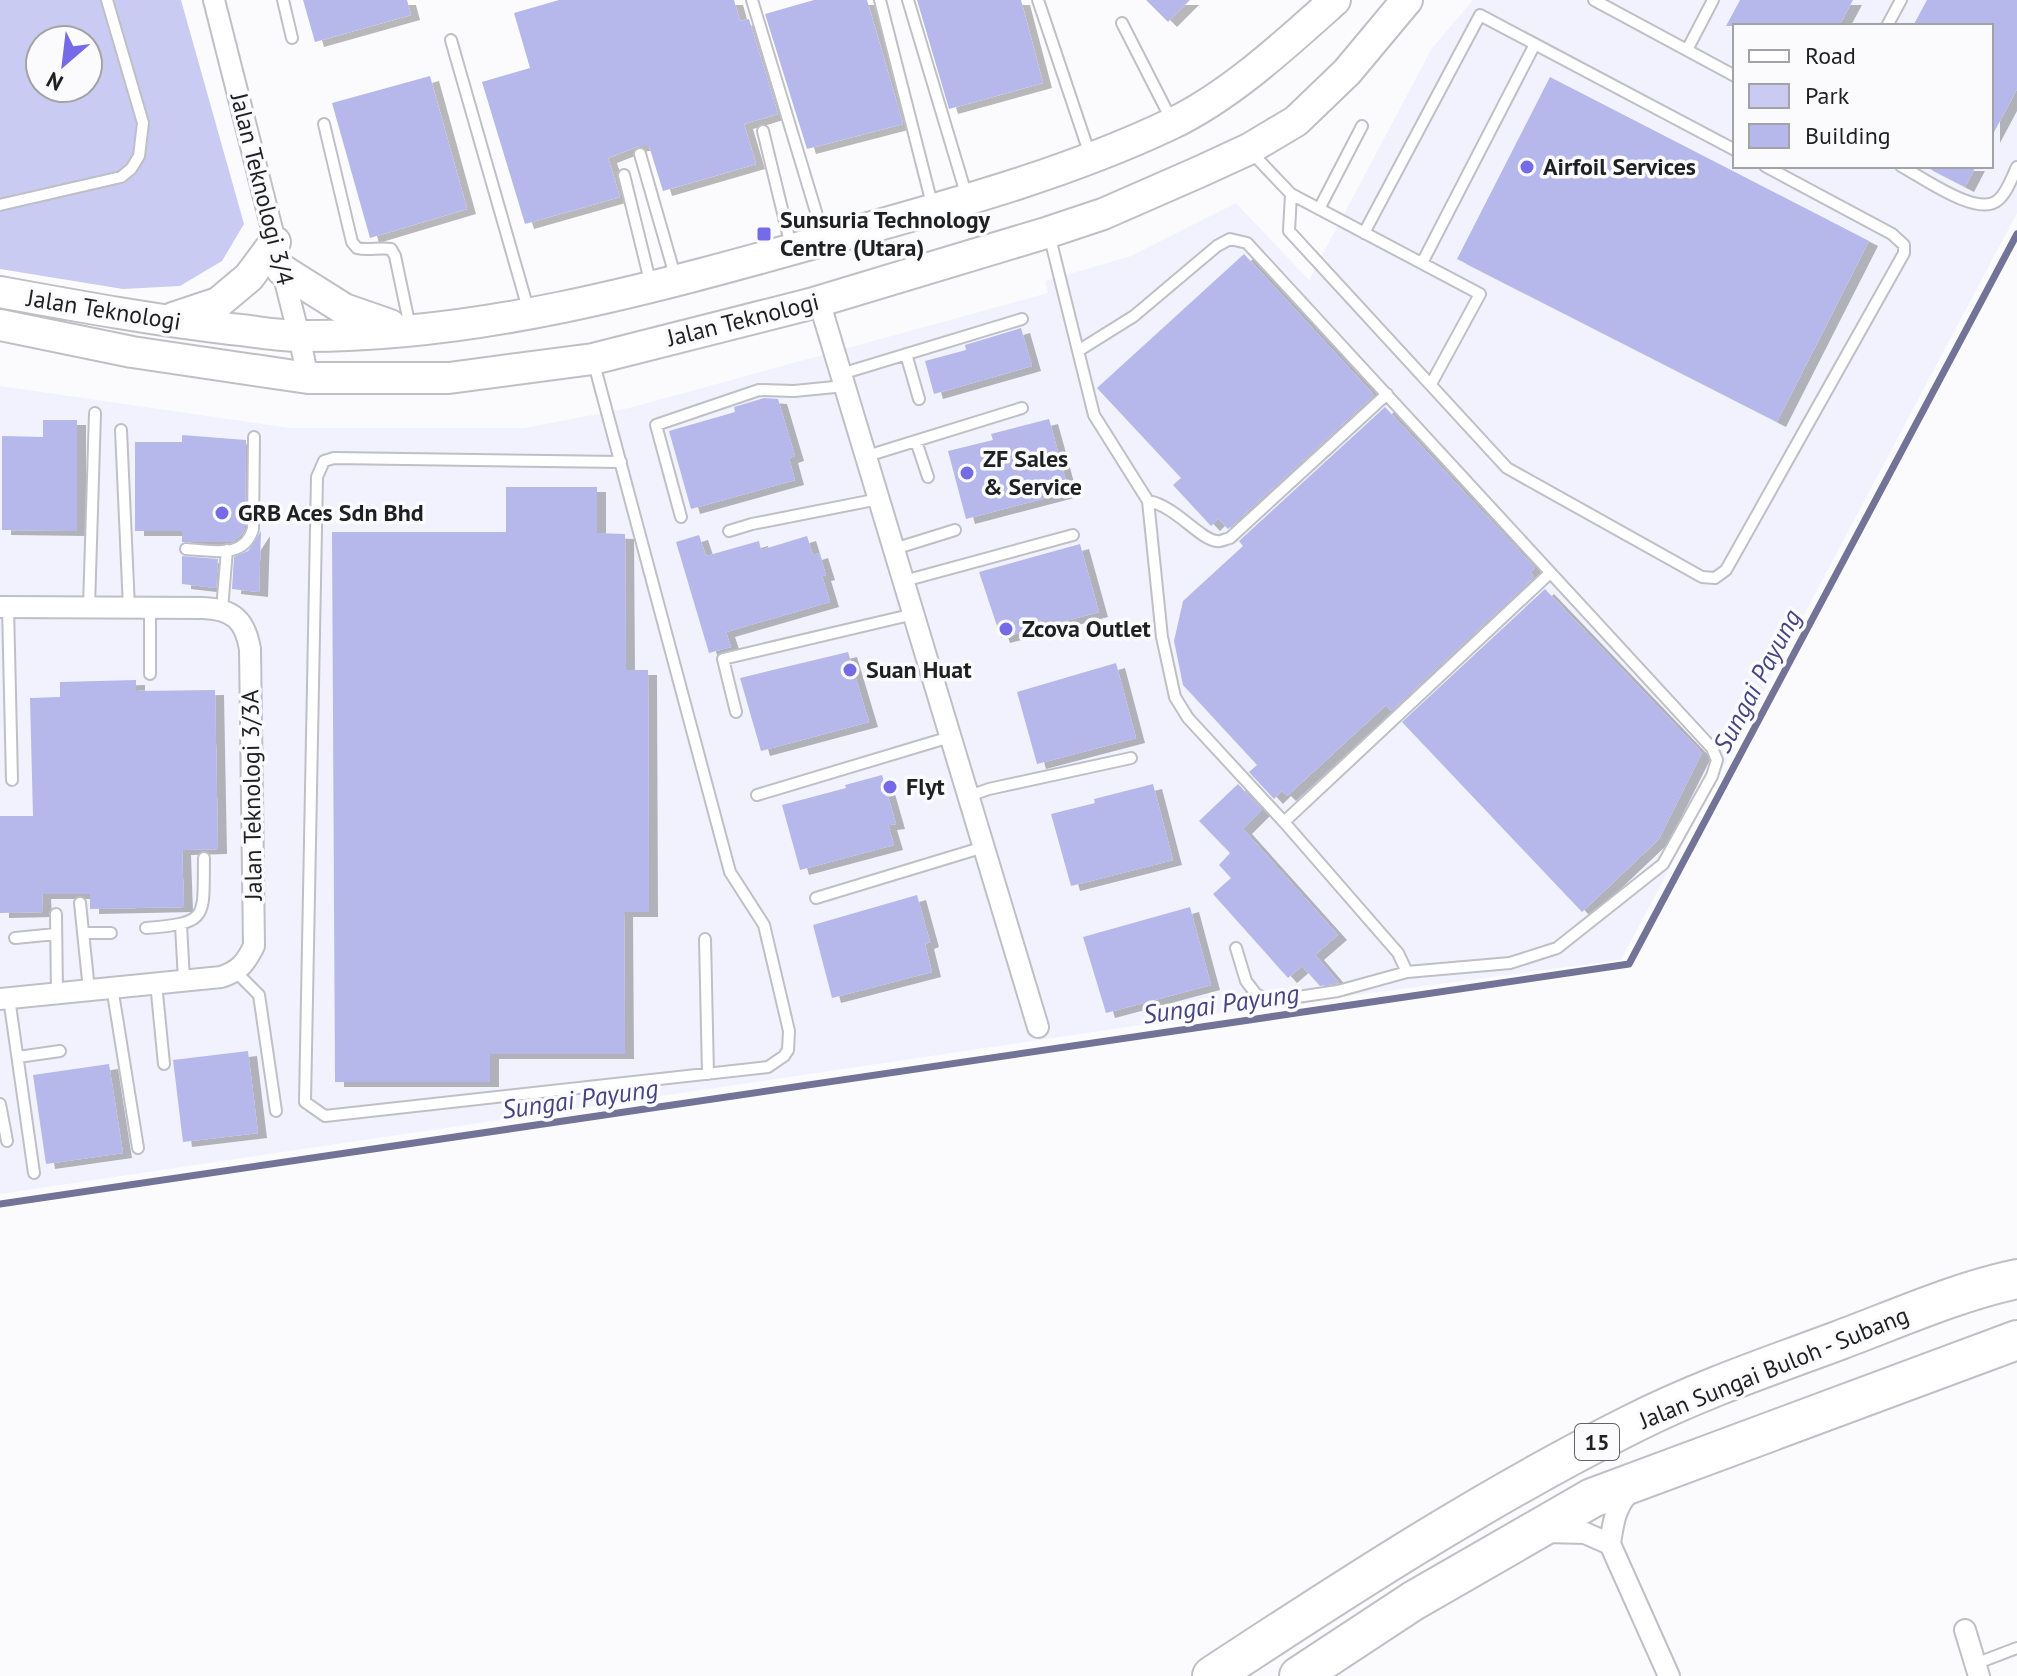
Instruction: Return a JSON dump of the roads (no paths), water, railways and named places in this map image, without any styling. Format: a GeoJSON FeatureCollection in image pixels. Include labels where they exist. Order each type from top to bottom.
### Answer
{"type":"FeatureCollection","features":[{"type":"Feature","properties":{"kind":"highway","name":"Jalan Sungai Buloh - Subang"},"geometry":{"type":"LineString","coordinates":[[1212,1676],[1367,1574],[1510,1488],[1635,1422],[1838,1341],[2017,1279]]}},
{"type":"Feature","properties":{"kind":"highway","name":"15"},"geometry":{"type":"LineString","coordinates":[[1299,1676],[1413,1601],[1592,1498],[2017,1340]]}},
{"type":"Feature","properties":{"kind":"highway"},"geometry":{"type":"LineString","coordinates":[[1970,1356],[2017,1352]]}},
{"type":"Feature","properties":{"kind":"street","name":"Jalan Teknologi 3/4"},"geometry":{"type":"LineString","coordinates":[[214,0],[308,378]]}},
{"type":"Feature","properties":{"kind":"street","name":"Jalan Teknologi"},"geometry":{"type":"LineString","coordinates":[[0,325],[132,352],[308,378],[449,378],[593,359],[819,301],[1103,214],[1249,149],[1296,121],[1347,72],[1407,0]]}},
{"type":"Feature","properties":{"kind":"street","name":"Jalan Teknologi"},"geometry":{"type":"LineString","coordinates":[[0,292],[163,321],[299,336],[406,330],[496,321],[530,314],[664,284],[934,210],[1091,157],[1173,123],[1219,96],[1332,1]]}},
{"type":"Feature","properties":{"kind":"street"},"geometry":{"type":"LineString","coordinates":[[163,321],[218,303],[278,256],[344,309],[406,330]]}},
{"type":"Feature","properties":{"kind":"street"},"geometry":{"type":"LineString","coordinates":[[819,301],[1038,1027]]}},
{"type":"Feature","properties":{"kind":"street"},"geometry":{"type":"LineString","coordinates":[[4,607],[222,609]]}},
{"type":"Feature","properties":{"kind":"street","name":"Jalan Teknologi 3/3A"},"geometry":{"type":"LineString","coordinates":[[222,609],[238,619],[248,633],[250,649],[254,946],[247,961],[236,972]]}},
{"type":"Feature","properties":{"kind":"street"},"geometry":{"type":"LineString","coordinates":[[4,999],[221,977],[236,972]]}},
{"type":"Feature","properties":{"kind":"street"},"geometry":{"type":"LineString","coordinates":[[1652,1475],[1622,1497],[1610,1544],[1669,1676]]}},
{"type":"Feature","properties":{"kind":"street"},"geometry":{"type":"LineString","coordinates":[[1534,1532],[1585,1533],[1610,1544]]}},
{"type":"Feature","properties":{"kind":"street"},"geometry":{"type":"LineString","coordinates":[[1965,1630],[1977,1670]]}},
{"type":"Feature","properties":{"kind":"lane"},"geometry":{"type":"LineString","coordinates":[[0,205],[121,177],[139,156],[143,123],[107,0]]}},
{"type":"Feature","properties":{"kind":"lane"},"geometry":{"type":"LineString","coordinates":[[283,0],[292,38]]}},
{"type":"Feature","properties":{"kind":"lane"},"geometry":{"type":"LineString","coordinates":[[752,0],[825,240]]}},
{"type":"Feature","properties":{"kind":"lane"},"geometry":{"type":"LineString","coordinates":[[880,0],[934,210]]}},
{"type":"Feature","properties":{"kind":"lane"},"geometry":{"type":"LineString","coordinates":[[908,0],[968,200]]}},
{"type":"Feature","properties":{"kind":"lane"},"geometry":{"type":"LineString","coordinates":[[1038,0],[1091,157]]}},
{"type":"Feature","properties":{"kind":"lane"},"geometry":{"type":"LineString","coordinates":[[1594,0],[1733,75]]}},
{"type":"Feature","properties":{"kind":"lane"},"geometry":{"type":"LineString","coordinates":[[1687,50],[1713,0]]}},
{"type":"Feature","properties":{"kind":"lane"},"geometry":{"type":"LineString","coordinates":[[1888,24],[1901,0]]}},
{"type":"Feature","properties":{"kind":"lane"},"geometry":{"type":"LineString","coordinates":[[1364,233],[1480,15],[1733,149]]}},
{"type":"Feature","properties":{"kind":"lane"},"geometry":{"type":"LineString","coordinates":[[1122,23],[1173,123]]}},
{"type":"Feature","properties":{"kind":"lane"},"geometry":{"type":"LineString","coordinates":[[451,40],[530,314]]}},
{"type":"Feature","properties":{"kind":"lane"},"geometry":{"type":"LineString","coordinates":[[1422,263],[1535,44]]}},
{"type":"Feature","properties":{"kind":"lane"},"geometry":{"type":"LineString","coordinates":[[324,124],[352,242],[357,248],[391,249],[395,256],[406,330]]}},
{"type":"Feature","properties":{"kind":"lane"},"geometry":{"type":"LineString","coordinates":[[1319,209],[1362,126]]}},
{"type":"Feature","properties":{"kind":"lane"},"geometry":{"type":"LineString","coordinates":[[763,131],[792,249]]}},
{"type":"Feature","properties":{"kind":"lane"},"geometry":{"type":"LineString","coordinates":[[1249,149],[1291,194],[1480,294],[1431,384]]}},
{"type":"Feature","properties":{"kind":"lane"},"geometry":{"type":"LineString","coordinates":[[640,154],[664,284]]}},
{"type":"Feature","properties":{"kind":"lane"},"geometry":{"type":"LineString","coordinates":[[1905,168],[1973,205],[1989,206],[2001,199],[2017,167]]}},
{"type":"Feature","properties":{"kind":"lane"},"geometry":{"type":"LineString","coordinates":[[1291,194],[1289,231],[1507,468],[1702,577],[1715,578],[1726,570],[1904,253],[1904,245],[1892,234],[1769,168]]}},
{"type":"Feature","properties":{"kind":"lane"},"geometry":{"type":"LineString","coordinates":[[624,175],[664,284]]}},
{"type":"Feature","properties":{"kind":"lane"},"geometry":{"type":"LineString","coordinates":[[1049,232],[1094,415],[1148,501],[1162,637],[1175,697],[1188,718],[1398,953],[1407,972]]}},
{"type":"Feature","properties":{"kind":"lane"},"geometry":{"type":"LineString","coordinates":[[1078,351],[1134,316],[1217,246],[1230,239],[1240,239],[1254,248],[1712,748],[1717,760],[1712,776],[1663,864],[1557,948],[1510,963],[1407,972],[1338,991],[1270,1001],[1256,994],[1246,981],[1236,948]]}},
{"type":"Feature","properties":{"kind":"lane"},"geometry":{"type":"LineString","coordinates":[[681,517],[656,425],[759,390],[794,391],[843,380],[906,354],[1022,319]]}},
{"type":"Feature","properties":{"kind":"lane"},"geometry":{"type":"LineString","coordinates":[[906,354],[919,399]]}},
{"type":"Feature","properties":{"kind":"lane"},"geometry":{"type":"LineString","coordinates":[[593,359],[621,462],[730,872],[764,925],[789,1031],[788,1050],[768,1067],[325,1116],[305,1102],[317,477],[324,461],[334,458],[621,462]]}},
{"type":"Feature","properties":{"kind":"lane"},"geometry":{"type":"LineString","coordinates":[[1148,501],[1169,508],[1207,537],[1217,541],[1230,538],[1387,394]]}},
{"type":"Feature","properties":{"kind":"lane"},"geometry":{"type":"LineString","coordinates":[[867,456],[1022,408]]}},
{"type":"Feature","properties":{"kind":"lane"},"geometry":{"type":"LineString","coordinates":[[89,607],[95,413]]}},
{"type":"Feature","properties":{"kind":"lane"},"geometry":{"type":"LineString","coordinates":[[121,430],[129,608]]}},
{"type":"Feature","properties":{"kind":"lane"},"geometry":{"type":"LineString","coordinates":[[186,549],[227,550],[242,548],[249,541],[253,529],[254,437]]}},
{"type":"Feature","properties":{"kind":"lane"},"geometry":{"type":"LineString","coordinates":[[916,441],[928,477]]}},
{"type":"Feature","properties":{"kind":"lane"},"geometry":{"type":"LineString","coordinates":[[729,531],[879,499]]}},
{"type":"Feature","properties":{"kind":"lane"},"geometry":{"type":"LineString","coordinates":[[894,549],[955,530]]}},
{"type":"Feature","properties":{"kind":"lane"},"geometry":{"type":"LineString","coordinates":[[904,581],[1073,535]]}},
{"type":"Feature","properties":{"kind":"lane"},"geometry":{"type":"LineString","coordinates":[[222,609],[227,550]]}},
{"type":"Feature","properties":{"kind":"lane"},"geometry":{"type":"LineString","coordinates":[[1284,822],[1550,573]]}},
{"type":"Feature","properties":{"kind":"lane"},"geometry":{"type":"LineString","coordinates":[[4,607],[12,780]]}},
{"type":"Feature","properties":{"kind":"lane"},"geometry":{"type":"LineString","coordinates":[[150,608],[150,674]]}},
{"type":"Feature","properties":{"kind":"lane"},"geometry":{"type":"LineString","coordinates":[[736,712],[723,659],[914,614]]}},
{"type":"Feature","properties":{"kind":"lane"},"geometry":{"type":"LineString","coordinates":[[757,795],[950,737]]}},
{"type":"Feature","properties":{"kind":"lane"},"geometry":{"type":"LineString","coordinates":[[969,796],[1131,758]]}},
{"type":"Feature","properties":{"kind":"lane"},"geometry":{"type":"LineString","coordinates":[[816,898],[984,847]]}},
{"type":"Feature","properties":{"kind":"lane"},"geometry":{"type":"LineString","coordinates":[[146,928],[193,921],[202,907],[204,858]]}},
{"type":"Feature","properties":{"kind":"lane"},"geometry":{"type":"LineString","coordinates":[[80,903],[89,990]]}},
{"type":"Feature","properties":{"kind":"lane"},"geometry":{"type":"LineString","coordinates":[[56,914],[57,993]]}},
{"type":"Feature","properties":{"kind":"lane"},"geometry":{"type":"LineString","coordinates":[[181,925],[184,980]]}},
{"type":"Feature","properties":{"kind":"lane"},"geometry":{"type":"LineString","coordinates":[[84,933],[111,933]]}},
{"type":"Feature","properties":{"kind":"lane"},"geometry":{"type":"LineString","coordinates":[[15,938],[56,934]]}},
{"type":"Feature","properties":{"kind":"lane"},"geometry":{"type":"LineString","coordinates":[[705,939],[708,1074]]}},
{"type":"Feature","properties":{"kind":"lane"},"geometry":{"type":"LineString","coordinates":[[236,972],[259,995],[276,1111]]}},
{"type":"Feature","properties":{"kind":"lane"},"geometry":{"type":"LineString","coordinates":[[156,983],[164,1064]]}},
{"type":"Feature","properties":{"kind":"lane"},"geometry":{"type":"LineString","coordinates":[[112,987],[138,1148]]}},
{"type":"Feature","properties":{"kind":"lane"},"geometry":{"type":"LineString","coordinates":[[4,999],[18,1057],[34,1173]]}},
{"type":"Feature","properties":{"kind":"lane"},"geometry":{"type":"LineString","coordinates":[[18,1057],[60,1051]]}},
{"type":"Feature","properties":{"kind":"lane"},"geometry":{"type":"LineString","coordinates":[[0,1104],[7,1141]]}},
{"type":"Feature","properties":{"kind":"lane"},"geometry":{"type":"LineString","coordinates":[[1977,1670],[2017,1648]]}},
{"type":"Feature","properties":{"kind":"waterway","name":"Sungai Payung"},"geometry":{"type":"LineString","coordinates":[[0,1204],[1629,964],[2017,234]]}},
{"type":"Feature","properties":{"kind":"place","name":"Airfoil Services"},"geometry":{"type":"Point","coordinates":[1527,167]}},
{"type":"Feature","properties":{"kind":"place","name":"Sunsuria Technology Centre (Utara)"},"geometry":{"type":"Point","coordinates":[764,234]}},
{"type":"Feature","properties":{"kind":"place","name":"ZF Sales & Service"},"geometry":{"type":"Point","coordinates":[967,473]}},
{"type":"Feature","properties":{"kind":"place","name":"GRB Aces Sdn Bhd"},"geometry":{"type":"Point","coordinates":[222,513]}},
{"type":"Feature","properties":{"kind":"place","name":"Zcova Outlet"},"geometry":{"type":"Point","coordinates":[1006,629]}},
{"type":"Feature","properties":{"kind":"place","name":"Suan Huat"},"geometry":{"type":"Point","coordinates":[850,670]}},
{"type":"Feature","properties":{"kind":"place","name":"Flyt"},"geometry":{"type":"Point","coordinates":[890,787]}}]}
